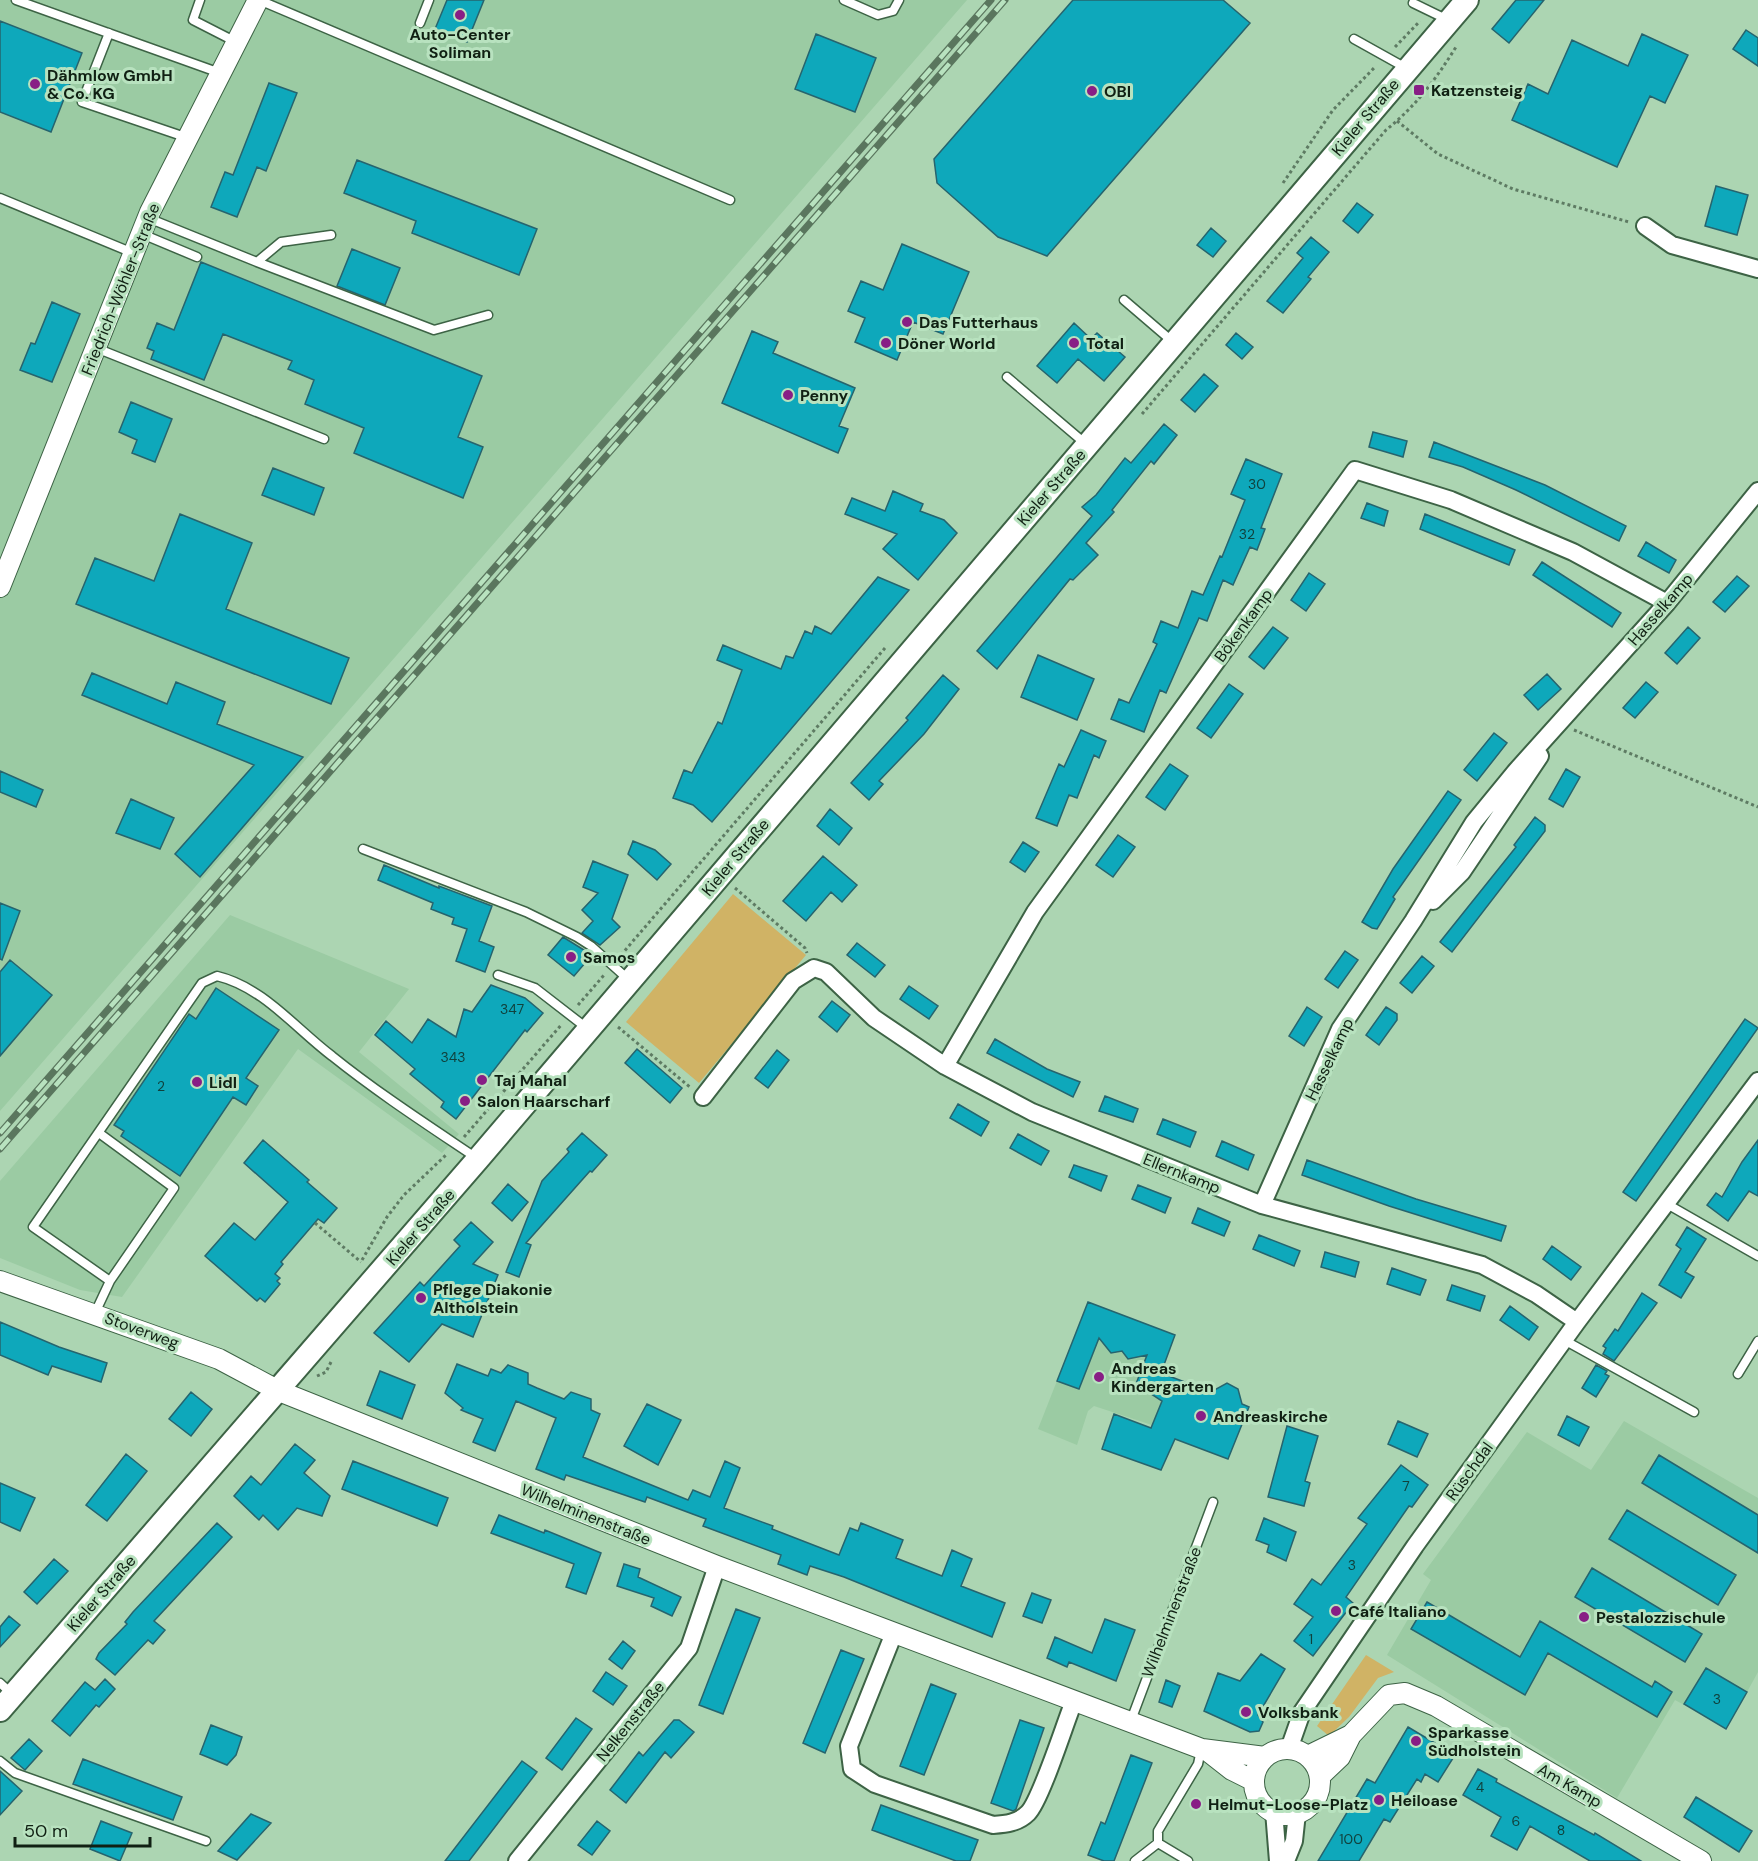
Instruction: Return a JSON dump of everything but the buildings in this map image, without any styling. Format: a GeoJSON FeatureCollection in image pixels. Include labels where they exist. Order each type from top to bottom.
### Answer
{"type":"FeatureCollection","features":[{"type":"Feature","properties":{"kind":"main road","name":"Kieler Straße"},"geometry":{"type":"LineString","coordinates":[[4,1696],[279,1390],[1088,445],[1406,69],[1439,16],[1467,0]]}},
{"type":"Feature","properties":{"kind":"street","name":"Friedrich-Wöhler-Straße"},"geometry":{"type":"LineString","coordinates":[[0,587],[145,226],[259,0]]}},
{"type":"Feature","properties":{"kind":"street"},"geometry":{"type":"LineString","coordinates":[[1645,226],[1672,245],[1758,269]]}},
{"type":"Feature","properties":{"kind":"street","name":"Bökenkamp"},"geometry":{"type":"LineString","coordinates":[[945,1066],[1035,912],[1354,470],[1451,500],[1573,552],[1668,603]]}},
{"type":"Feature","properties":{"kind":"street","name":"Hasselkamp"},"geometry":{"type":"LineString","coordinates":[[1262,1205],[1340,1029],[1413,921],[1474,822],[1558,723],[1668,603],[1758,491]]}},
{"type":"Feature","properties":{"kind":"street"},"geometry":{"type":"LineString","coordinates":[[703,1097],[793,981],[814,968]]}},
{"type":"Feature","properties":{"kind":"street","name":"Ellernkamp"},"geometry":{"type":"LineString","coordinates":[[814,968],[826,972],[874,1018],[945,1066],[1032,1112],[1262,1205],[1482,1265],[1536,1294],[1577,1322]]}},
{"type":"Feature","properties":{"kind":"street","name":"Rüschdal"},"geometry":{"type":"LineString","coordinates":[[1288,1749],[1302,1712],[1415,1546],[1577,1322],[1758,1081]]}},
{"type":"Feature","properties":{"kind":"street","name":"Stoverweg"},"geometry":{"type":"LineString","coordinates":[[0,1281],[219,1359],[279,1390]]}},
{"type":"Feature","properties":{"kind":"street","name":"Wilhelminenstraße"},"geometry":{"type":"LineString","coordinates":[[279,1390],[717,1566],[1130,1723],[1205,1750],[1265,1757]]}},
{"type":"Feature","properties":{"kind":"street","name":"Nelkenstraße"},"geometry":{"type":"LineString","coordinates":[[517,1861],[689,1648],[717,1566]]}},
{"type":"Feature","properties":{"kind":"street"},"geometry":{"type":"LineString","coordinates":[[894,1633],[849,1746],[852,1769],[875,1784],[993,1825],[1012,1823],[1029,1813],[1038,1796],[1074,1701]]}},
{"type":"Feature","properties":{"kind":"street","name":"Am Kamp"},"geometry":{"type":"LineString","coordinates":[[1351,1734],[1389,1695],[1405,1694],[1421,1698],[1701,1861]]}},
{"type":"Feature","properties":{"kind":"street"},"geometry":{"type":"LineString","coordinates":[[1308,1756],[1351,1734]]}},
{"type":"Feature","properties":{"kind":"street"},"geometry":{"type":"LineString","coordinates":[[1320,1776],[1308,1756],[1288,1749],[1272,1752],[1265,1757],[1256,1772],[1254,1781],[1260,1799],[1274,1811],[1297,1813],[1316,1799],[1320,1776],[1340,1757],[1351,1734]]}},
{"type":"Feature","properties":{"kind":"street","name":"Wilhelminenstraße"},"geometry":{"type":"LineString","coordinates":[[1205,1750],[1232,1770],[1254,1781]]}},
{"type":"Feature","properties":{"kind":"street"},"geometry":{"type":"LineString","coordinates":[[1274,1811],[1278,1861]]}},
{"type":"Feature","properties":{"kind":"street"},"geometry":{"type":"LineString","coordinates":[[1286,1861],[1294,1841],[1297,1813]]}},
{"type":"Feature","properties":{"kind":"lane"},"geometry":{"type":"LineString","coordinates":[[16,0],[221,73]]}},
{"type":"Feature","properties":{"kind":"lane"},"geometry":{"type":"LineString","coordinates":[[200,0],[192,20],[237,43]]}},
{"type":"Feature","properties":{"kind":"lane"},"geometry":{"type":"LineString","coordinates":[[259,0],[730,200]]}},
{"type":"Feature","properties":{"kind":"lane"},"geometry":{"type":"LineString","coordinates":[[420,23],[429,0]]}},
{"type":"Feature","properties":{"kind":"lane"},"geometry":{"type":"LineString","coordinates":[[844,0],[878,15],[893,12],[899,0]]}},
{"type":"Feature","properties":{"kind":"lane"},"geometry":{"type":"LineString","coordinates":[[1413,3],[1439,16]]}},
{"type":"Feature","properties":{"kind":"lane"},"geometry":{"type":"LineString","coordinates":[[109,33],[82,102],[188,138]]}},
{"type":"Feature","properties":{"kind":"lane"},"geometry":{"type":"LineString","coordinates":[[1354,39],[1387,55],[1406,69]]}},
{"type":"Feature","properties":{"kind":"lane"},"geometry":{"type":"LineString","coordinates":[[0,198],[134,253]]}},
{"type":"Feature","properties":{"kind":"lane"},"geometry":{"type":"LineString","coordinates":[[145,226],[197,257]]}},
{"type":"Feature","properties":{"kind":"lane"},"geometry":{"type":"LineString","coordinates":[[145,226],[257,262],[434,330],[488,315]]}},
{"type":"Feature","properties":{"kind":"lane"},"geometry":{"type":"LineString","coordinates":[[257,262],[281,242],[332,235]]}},
{"type":"Feature","properties":{"kind":"lane"},"geometry":{"type":"LineString","coordinates":[[1124,300],[1173,342]]}},
{"type":"Feature","properties":{"kind":"lane"},"geometry":{"type":"LineString","coordinates":[[96,348],[324,439]]}},
{"type":"Feature","properties":{"kind":"lane"},"geometry":{"type":"LineString","coordinates":[[1007,377],[1088,445]]}},
{"type":"Feature","properties":{"kind":"lane"},"geometry":{"type":"LineString","coordinates":[[363,849],[526,912],[577,937],[629,980]]}},
{"type":"Feature","properties":{"kind":"lane"},"geometry":{"type":"LineString","coordinates":[[498,975],[535,988],[588,1029]]}},
{"type":"Feature","properties":{"kind":"lane"},"geometry":{"type":"LineString","coordinates":[[110,1281],[33,1227],[202,983],[217,976],[234,980],[283,1013],[331,1056],[478,1159]]}},
{"type":"Feature","properties":{"kind":"lane"},"geometry":{"type":"LineString","coordinates":[[94,1313],[110,1281],[174,1188],[99,1133]]}},
{"type":"Feature","properties":{"kind":"lane"},"geometry":{"type":"LineString","coordinates":[[1667,1204],[1758,1256]]}},
{"type":"Feature","properties":{"kind":"lane"},"geometry":{"type":"LineString","coordinates":[[1564,1340],[1694,1412]]}},
{"type":"Feature","properties":{"kind":"lane"},"geometry":{"type":"LineString","coordinates":[[1738,1374],[1758,1341]]}},
{"type":"Feature","properties":{"kind":"lane","name":"Wilhelminenstraße"},"geometry":{"type":"LineString","coordinates":[[1130,1723],[1213,1502]]}},
{"type":"Feature","properties":{"kind":"lane"},"geometry":{"type":"LineString","coordinates":[[1158,1843],[1158,1831],[1205,1750]]}},
{"type":"Feature","properties":{"kind":"lane"},"geometry":{"type":"LineString","coordinates":[[0,1761],[15,1773],[206,1841]]}},
{"type":"Feature","properties":{"kind":"lane"},"geometry":{"type":"LineString","coordinates":[[1135,1861],[1158,1843]]}},
{"type":"Feature","properties":{"kind":"lane"},"geometry":{"type":"LineString","coordinates":[[1158,1843],[1188,1861]]}},
{"type":"Feature","properties":{"kind":"path"},"geometry":{"type":"LineString","coordinates":[[1275,192],[1333,110],[1387,55],[1439,16]]}},
{"type":"Feature","properties":{"kind":"path"},"geometry":{"type":"LineString","coordinates":[[1397,121],[1438,154],[1514,189],[1645,226]]}},
{"type":"Feature","properties":{"kind":"path"},"geometry":{"type":"LineString","coordinates":[[354,1270],[387,1217],[404,1195],[457,1145],[890,643]]}},
{"type":"Feature","properties":{"kind":"path"},"geometry":{"type":"LineString","coordinates":[[1558,723],[1758,807]]}},
{"type":"Feature","properties":{"kind":"path"},"geometry":{"type":"LineString","coordinates":[[735,888],[805,948],[814,968]]}},
{"type":"Feature","properties":{"kind":"path"},"geometry":{"type":"LineString","coordinates":[[616,1026],[703,1097]]}},
{"type":"Feature","properties":{"kind":"path"},"geometry":{"type":"LineString","coordinates":[[315,1222],[361,1262]]}},
{"type":"Feature","properties":{"kind":"shaded area"},"geometry":{"type":"Polygon","coordinates":[[[0,0],[967,0],[0,1111],[0,0]]]}},
{"type":"Feature","properties":{"kind":"shaded area"},"geometry":{"type":"Polygon","coordinates":[[[733,894],[806,955],[699,1083],[626,1022],[733,894]]]}},
{"type":"Feature","properties":{"kind":"shaded area"},"geometry":{"type":"Polygon","coordinates":[[[230,915],[409,989],[359,1052],[459,1134],[442,1153],[298,1049],[122,1297],[80,1290],[0,1258],[0,1181],[230,915]]]}},
{"type":"Feature","properties":{"kind":"shaded area","name":"Andreas Kindergarten"},"geometry":{"type":"Polygon","coordinates":[[[1088,1302],[1175,1335],[1160,1373],[1143,1366],[1136,1384],[1162,1401],[1152,1425],[1094,1406],[1088,1411],[1077,1445],[1038,1429],[1088,1302]]]}},
{"type":"Feature","properties":{"kind":"shaded area","name":"Pestalozzischule"},"geometry":{"type":"Polygon","coordinates":[[[1624,1421],[1758,1498],[1758,1672],[1747,1692],[1705,1668],[1698,1681],[1702,1683],[1688,1707],[1675,1700],[1617,1798],[1387,1655],[1431,1580],[1423,1574],[1527,1432],[1591,1470],[1624,1421]]]}},
{"type":"Feature","properties":{"kind":"shaded area"},"geometry":{"type":"Polygon","coordinates":[[[1366,1655],[1394,1672],[1378,1678],[1349,1717],[1329,1736],[1317,1726],[1366,1655]]]}},
{"type":"Feature","properties":{"kind":"railway"},"geometry":{"type":"LineString","coordinates":[[0,1133],[991,0]]}},
{"type":"Feature","properties":{"kind":"railway"},"geometry":{"type":"LineString","coordinates":[[0,1149],[1005,0]]}},
{"type":"Feature","properties":{"kind":"place","name":"Auto-Center Soliman"},"geometry":{"type":"Point","coordinates":[460,15]}},
{"type":"Feature","properties":{"kind":"place","name":"Dähmlow GmbH & Co. KG"},"geometry":{"type":"Point","coordinates":[35,84]}},
{"type":"Feature","properties":{"kind":"place","name":"Katzensteig"},"geometry":{"type":"Point","coordinates":[1419,90]}},
{"type":"Feature","properties":{"kind":"place","name":"OBI"},"geometry":{"type":"Point","coordinates":[1092,91]}},
{"type":"Feature","properties":{"kind":"place","name":"Das Futterhaus"},"geometry":{"type":"Point","coordinates":[907,322]}},
{"type":"Feature","properties":{"kind":"place","name":"Döner World"},"geometry":{"type":"Point","coordinates":[886,343]}},
{"type":"Feature","properties":{"kind":"place","name":"Total"},"geometry":{"type":"Point","coordinates":[1074,343]}},
{"type":"Feature","properties":{"kind":"place","name":"Penny"},"geometry":{"type":"Point","coordinates":[788,395]}},
{"type":"Feature","properties":{"kind":"place","name":"Samos"},"geometry":{"type":"Point","coordinates":[571,957]}},
{"type":"Feature","properties":{"kind":"place","name":"Taj Mahal"},"geometry":{"type":"Point","coordinates":[482,1080]}},
{"type":"Feature","properties":{"kind":"place","name":"Lidl"},"geometry":{"type":"Point","coordinates":[197,1082]}},
{"type":"Feature","properties":{"kind":"place","name":"Salon Haarscharf"},"geometry":{"type":"Point","coordinates":[465,1101]}},
{"type":"Feature","properties":{"kind":"place","name":"Pflege Diakonie Altholstein"},"geometry":{"type":"Point","coordinates":[421,1298]}},
{"type":"Feature","properties":{"kind":"place","name":"Andreas Kindergarten"},"geometry":{"type":"Point","coordinates":[1099,1377]}},
{"type":"Feature","properties":{"kind":"place","name":"Andreaskirche"},"geometry":{"type":"Point","coordinates":[1201,1416]}},
{"type":"Feature","properties":{"kind":"place","name":"Café Italiano"},"geometry":{"type":"Point","coordinates":[1336,1611]}},
{"type":"Feature","properties":{"kind":"place","name":"Pestalozzischule"},"geometry":{"type":"Point","coordinates":[1584,1617]}},
{"type":"Feature","properties":{"kind":"place","name":"Volksbank"},"geometry":{"type":"Point","coordinates":[1246,1712]}},
{"type":"Feature","properties":{"kind":"place","name":"Sparkasse Südholstein"},"geometry":{"type":"Point","coordinates":[1416,1741]}},
{"type":"Feature","properties":{"kind":"place","name":"Heiloase"},"geometry":{"type":"Point","coordinates":[1379,1800]}},
{"type":"Feature","properties":{"kind":"place","name":"Helmut-Loose-Platz"},"geometry":{"type":"Point","coordinates":[1196,1804]}}]}
